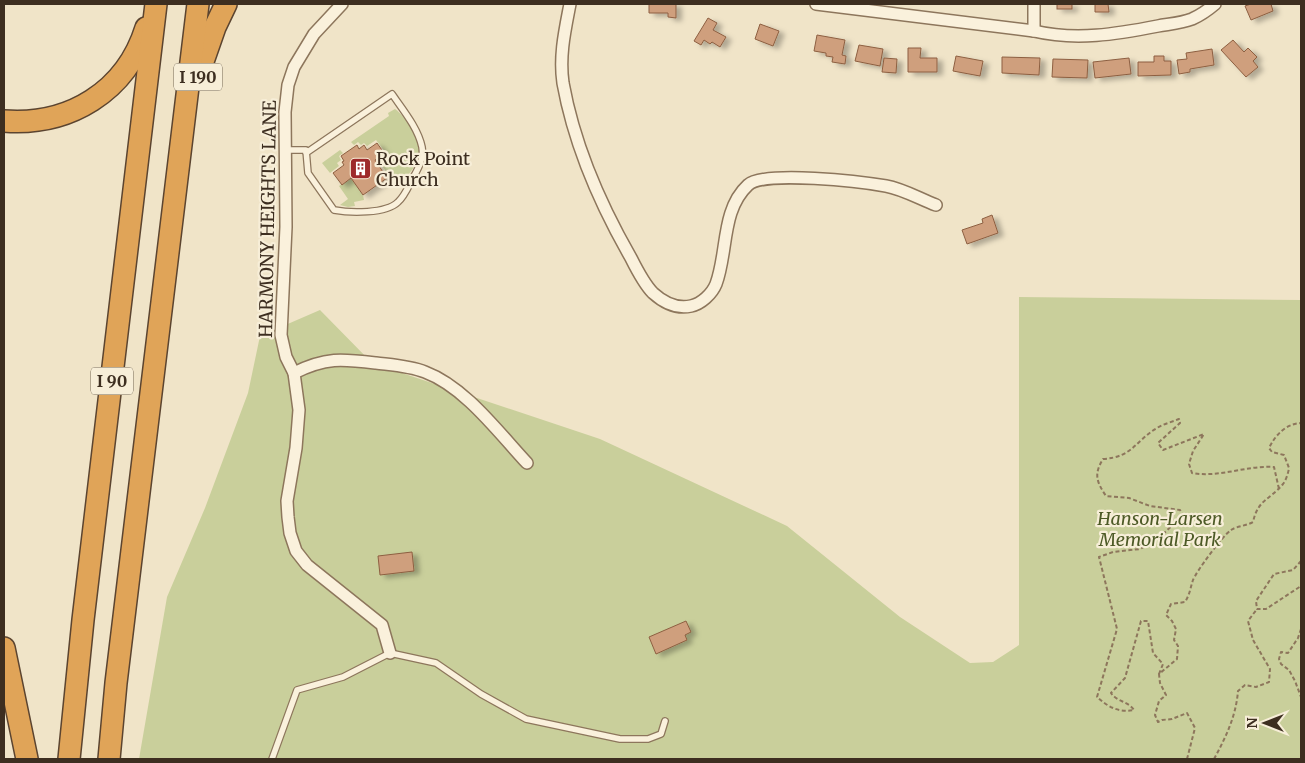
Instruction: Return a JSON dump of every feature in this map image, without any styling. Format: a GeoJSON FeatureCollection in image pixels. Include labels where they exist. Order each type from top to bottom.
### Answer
{"type":"FeatureCollection","features":[{"type":"Feature","properties":{"kind":"highway"},"geometry":{"type":"LineString","coordinates":[[4,121],[30,122],[55,118],[95,99],[118,78],[137,52],[147,26],[152,4]]}},
{"type":"Feature","properties":{"kind":"highway","name":"I 90"},"geometry":{"type":"LineString","coordinates":[[70,759],[83,620],[156,4]]}},
{"type":"Feature","properties":{"kind":"highway","name":"I 90"},"geometry":{"type":"LineString","coordinates":[[109,759],[117,674],[198,4]]}},
{"type":"Feature","properties":{"kind":"highway","name":"I 190"},"geometry":{"type":"LineString","coordinates":[[180,153],[184,147],[201,66],[215,27],[226,4]]}},
{"type":"Feature","properties":{"kind":"highway"},"geometry":{"type":"LineString","coordinates":[[4,648],[27,759]]}},
{"type":"Feature","properties":{"kind":"street","name":"HARMONY HEIGHTS LANE"},"geometry":{"type":"LineString","coordinates":[[342,4],[314,34],[294,67],[288,85],[285,112],[286,228],[281,335],[286,357],[294,373],[299,410],[299,427],[287,500],[290,533],[296,551],[306,565],[382,626],[390,652]]}},
{"type":"Feature","properties":{"kind":"street"},"geometry":{"type":"LineString","coordinates":[[570,4],[561,64],[570,113],[591,178],[606,212],[640,274],[652,292],[664,302],[677,307],[692,306],[706,298],[715,286],[727,228],[734,206],[750,183],[764,178],[787,177],[888,186],[936,205]]}},
{"type":"Feature","properties":{"kind":"street"},"geometry":{"type":"LineString","coordinates":[[816,4],[1034,31],[1051,35],[1079,36],[1119,34],[1191,19],[1215,4]]}},
{"type":"Feature","properties":{"kind":"street"},"geometry":{"type":"LineString","coordinates":[[1034,4],[1034,31]]}},
{"type":"Feature","properties":{"kind":"street"},"geometry":{"type":"LineString","coordinates":[[294,373],[311,365],[344,359],[423,371],[440,378],[463,395],[527,463]]}},
{"type":"Feature","properties":{"kind":"lane"},"geometry":{"type":"LineString","coordinates":[[285,150],[306,150],[306,153],[308,173],[334,210],[342,211],[379,210],[398,203],[423,157],[416,132],[392,94],[306,153]]}},
{"type":"Feature","properties":{"kind":"lane"},"geometry":{"type":"LineString","coordinates":[[272,759],[297,690],[343,677],[390,652],[436,663],[480,694],[526,719],[620,739],[648,738],[662,734],[665,721]]}},
{"type":"Feature","properties":{"kind":"path"},"geometry":{"type":"LineString","coordinates":[[1187,759],[1195,728],[1187,713],[1158,722],[1155,715],[1159,701],[1166,695],[1160,683],[1163,664],[1153,653],[1148,621],[1141,621],[1125,678],[1111,694],[1115,699],[1130,705],[1134,710],[1124,712],[1106,706],[1097,697],[1117,629],[1099,557],[1113,552],[1140,549],[1160,537],[1183,515],[1180,510],[1150,506],[1130,498],[1106,496],[1098,484],[1097,470],[1104,459],[1116,458],[1129,452],[1157,427],[1179,419],[1180,423],[1158,443],[1163,450],[1204,434],[1193,451],[1189,464],[1192,474],[1204,476],[1260,466],[1274,466],[1278,489]]}},
{"type":"Feature","properties":{"kind":"path"},"geometry":{"type":"LineString","coordinates":[[1160,674],[1177,659],[1178,646],[1174,640],[1176,629],[1166,615],[1171,604],[1185,602],[1191,592],[1193,580],[1224,536],[1232,529],[1245,527],[1253,522],[1255,511],[1284,482],[1289,468],[1284,456],[1272,452],[1269,448],[1275,436],[1293,424],[1301,423]]}},
{"type":"Feature","properties":{"kind":"path"},"geometry":{"type":"LineString","coordinates":[[1214,759],[1228,731],[1238,691],[1245,685],[1256,687],[1268,682],[1270,669],[1253,640],[1248,621],[1257,609],[1256,601],[1274,574],[1293,570],[1301,561]]}},
{"type":"Feature","properties":{"kind":"path"},"geometry":{"type":"LineString","coordinates":[[1257,609],[1266,609],[1301,586]]}},
{"type":"Feature","properties":{"kind":"path"},"geometry":{"type":"LineString","coordinates":[[1301,629],[1298,638],[1288,653],[1282,652],[1279,659],[1281,664],[1289,670],[1301,697]]}},
{"type":"Feature","properties":{"kind":"green space"},"geometry":{"type":"Polygon","coordinates":[[[395,109],[413,130],[420,151],[416,165],[400,184],[396,184],[379,162],[385,152],[376,140],[367,146],[364,143],[361,145],[358,142],[354,145],[351,142],[389,116],[388,113],[395,109]]]}},
{"type":"Feature","properties":{"kind":"green space"},"geometry":{"type":"Polygon","coordinates":[[[340,150],[343,153],[339,156],[341,160],[337,163],[339,166],[330,173],[322,163],[340,150]]]}},
{"type":"Feature","properties":{"kind":"green space"},"geometry":{"type":"Polygon","coordinates":[[[351,178],[363,195],[364,200],[354,202],[355,206],[340,205],[348,199],[339,186],[351,178]]]}},
{"type":"Feature","properties":{"kind":"green space","name":"Hanson-Larsen Memorial Park"},"geometry":{"type":"Polygon","coordinates":[[[1019,297],[1301,300],[1301,759],[139,759],[167,597],[205,508],[248,393],[260,336],[320,310],[372,363],[600,439],[787,526],[900,617],[970,663],[993,662],[1019,645],[1019,297]]]}},
{"type":"Feature","properties":{"kind":"building"},"geometry":{"type":"Polygon","coordinates":[[[649,4],[676,4],[676,18],[668,17],[668,13],[649,13],[649,4]]]}},
{"type":"Feature","properties":{"kind":"building"},"geometry":{"type":"Polygon","coordinates":[[[1057,4],[1072,4],[1072,9],[1057,9],[1057,4]]]}},
{"type":"Feature","properties":{"kind":"building"},"geometry":{"type":"Polygon","coordinates":[[[1095,4],[1108,4],[1109,12],[1095,12],[1095,4]]]}},
{"type":"Feature","properties":{"kind":"building"},"geometry":{"type":"Polygon","coordinates":[[[1251,4],[1271,4],[1273,11],[1251,20],[1245,6],[1251,4]]]}},
{"type":"Feature","properties":{"kind":"building"},"geometry":{"type":"Polygon","coordinates":[[[708,18],[717,23],[713,30],[726,37],[720,47],[704,40],[701,45],[694,41],[708,18]]]}},
{"type":"Feature","properties":{"kind":"building"},"geometry":{"type":"Polygon","coordinates":[[[760,24],[779,31],[773,46],[755,39],[760,24]]]}},
{"type":"Feature","properties":{"kind":"building"},"geometry":{"type":"Polygon","coordinates":[[[817,35],[845,40],[842,55],[846,56],[845,64],[832,62],[833,57],[826,56],[826,53],[814,51],[817,35]]]}},
{"type":"Feature","properties":{"kind":"building"},"geometry":{"type":"Polygon","coordinates":[[[1233,40],[1244,52],[1248,48],[1257,57],[1253,61],[1258,67],[1246,77],[1221,50],[1233,40]]]}},
{"type":"Feature","properties":{"kind":"building"},"geometry":{"type":"Polygon","coordinates":[[[859,45],[883,49],[880,66],[855,61],[859,45]]]}},
{"type":"Feature","properties":{"kind":"building"},"geometry":{"type":"Polygon","coordinates":[[[908,48],[921,48],[920,58],[937,58],[937,72],[908,72],[908,48]]]}},
{"type":"Feature","properties":{"kind":"building"},"geometry":{"type":"Polygon","coordinates":[[[1212,49],[1214,65],[1190,69],[1190,72],[1179,74],[1177,60],[1187,59],[1186,53],[1212,49]]]}},
{"type":"Feature","properties":{"kind":"building"},"geometry":{"type":"Polygon","coordinates":[[[956,56],[983,61],[980,76],[953,71],[956,56]]]}},
{"type":"Feature","properties":{"kind":"building"},"geometry":{"type":"Polygon","coordinates":[[[1154,56],[1164,56],[1164,61],[1171,61],[1171,75],[1138,76],[1138,62],[1154,62],[1154,56]]]}},
{"type":"Feature","properties":{"kind":"building"},"geometry":{"type":"Polygon","coordinates":[[[1002,57],[1040,58],[1039,75],[1002,73],[1002,57]]]}},
{"type":"Feature","properties":{"kind":"building"},"geometry":{"type":"Polygon","coordinates":[[[884,58],[897,59],[896,73],[882,72],[884,58]]]}},
{"type":"Feature","properties":{"kind":"building"},"geometry":{"type":"Polygon","coordinates":[[[1129,58],[1131,74],[1095,78],[1093,62],[1129,58]]]}},
{"type":"Feature","properties":{"kind":"building"},"geometry":{"type":"Polygon","coordinates":[[[1053,59],[1088,60],[1087,78],[1052,77],[1053,59]]]}},
{"type":"Feature","properties":{"kind":"building","name":"Rock Point Church"},"geometry":{"type":"Polygon","coordinates":[[[377,143],[384,153],[375,160],[387,178],[363,195],[351,178],[342,185],[333,173],[344,165],[341,156],[357,145],[359,149],[364,145],[367,150],[377,143]]]}},
{"type":"Feature","properties":{"kind":"building"},"geometry":{"type":"Polygon","coordinates":[[[992,215],[998,233],[967,244],[962,230],[983,223],[982,219],[992,215]]]}},
{"type":"Feature","properties":{"kind":"building"},"geometry":{"type":"Polygon","coordinates":[[[412,552],[414,571],[380,575],[378,556],[412,552]]]}},
{"type":"Feature","properties":{"kind":"building"},"geometry":{"type":"Polygon","coordinates":[[[686,621],[691,632],[685,635],[687,640],[656,654],[649,637],[686,621]]]}},
{"type":"Feature","properties":{"kind":"place","name":"Rock Point Church"},"geometry":{"type":"Point","coordinates":[360,169]}}]}
